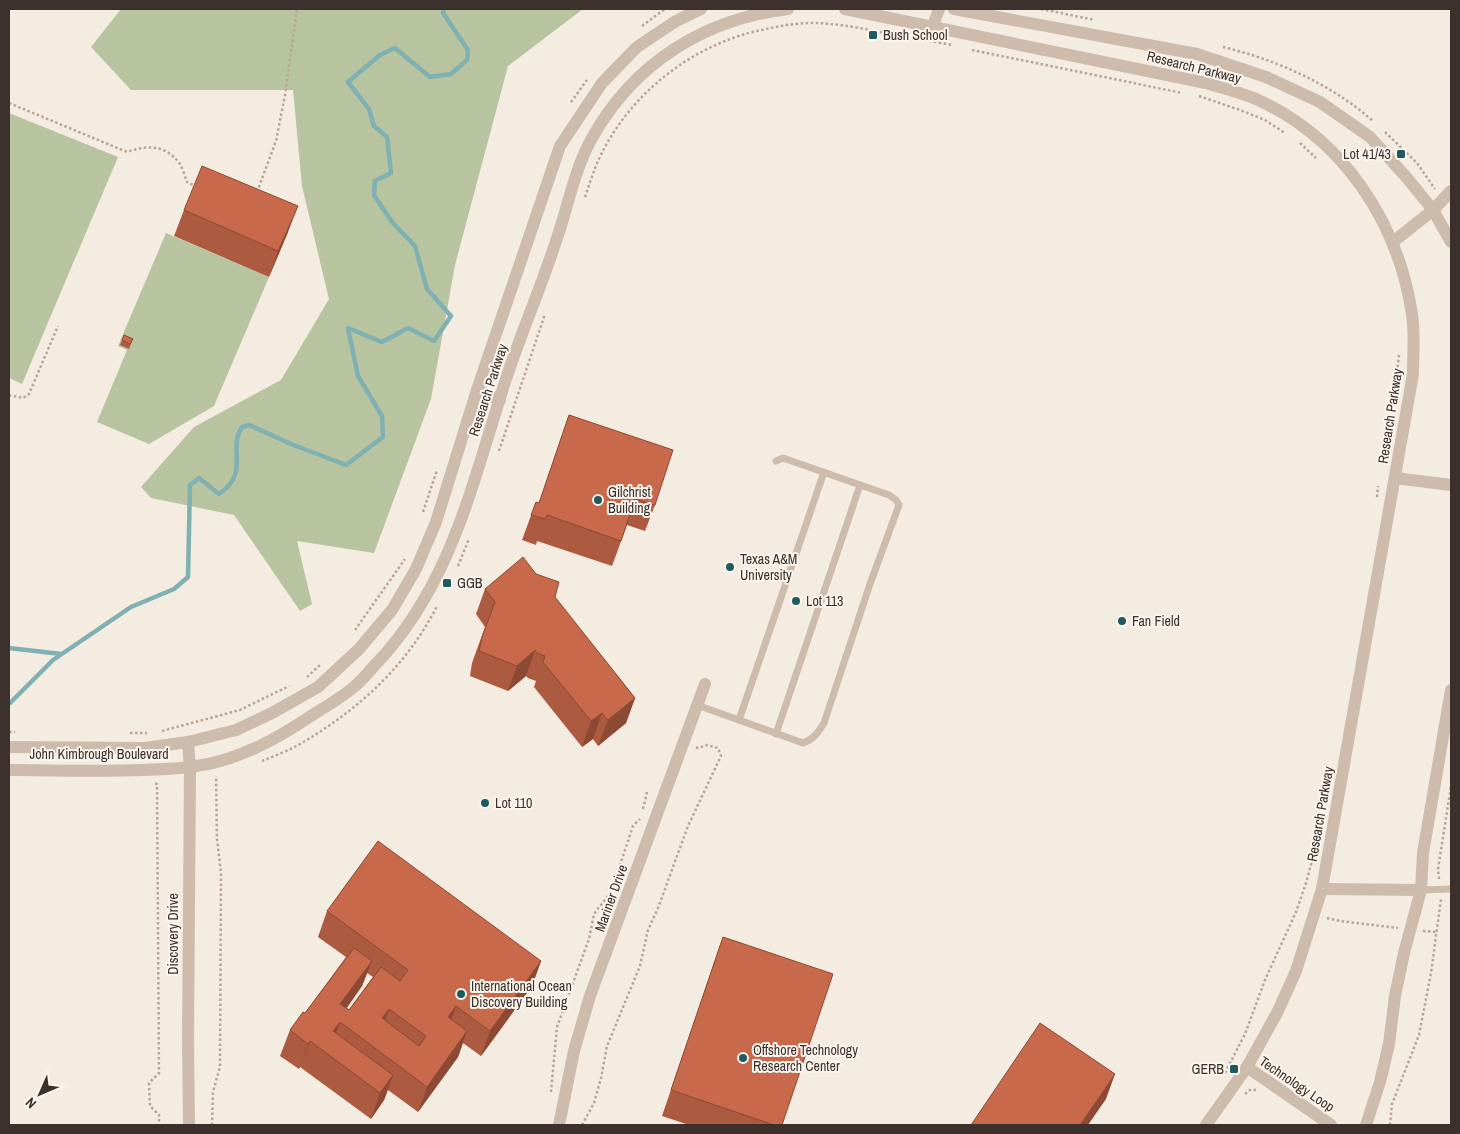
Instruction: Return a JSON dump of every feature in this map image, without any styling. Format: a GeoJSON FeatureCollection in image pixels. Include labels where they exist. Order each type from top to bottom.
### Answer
{"type":"FeatureCollection","features":[{"type":"Feature","properties":{"kind":"street","name":"Research Parkway"},"geometry":{"type":"LineString","coordinates":[[188,742],[236,730],[272,713],[318,687],[359,649],[392,610],[416,569],[436,522],[477,390],[560,146],[602,83],[637,47],[676,21],[701,9]]}},
{"type":"Feature","properties":{"kind":"street","name":"Research Parkway"},"geometry":{"type":"LineString","coordinates":[[190,768],[228,759],[279,737],[356,686],[391,648],[438,576],[456,534],[506,379],[557,240],[576,176],[592,138],[618,100],[646,68],[676,47],[727,23],[759,12],[788,9]]}},
{"type":"Feature","properties":{"kind":"street","name":"Research Parkway"},"geometry":{"type":"LineString","coordinates":[[845,9],[1206,83],[1256,99],[1319,138],[1360,183],[1375,205],[1393,242],[1406,279],[1412,316],[1413,374],[1322,890],[1296,971],[1276,1013],[1247,1067],[1206,1125]]}},
{"type":"Feature","properties":{"kind":"street"},"geometry":{"type":"LineString","coordinates":[[933,26],[939,9]]}},
{"type":"Feature","properties":{"kind":"street","name":"Research Parkway"},"geometry":{"type":"LineString","coordinates":[[954,9],[1197,54],[1266,77],[1320,102],[1370,137],[1433,210],[1451,242]]}},
{"type":"Feature","properties":{"kind":"street"},"geometry":{"type":"LineString","coordinates":[[1393,242],[1433,210],[1451,191]]}},
{"type":"Feature","properties":{"kind":"street"},"geometry":{"type":"LineString","coordinates":[[477,390],[500,400]]}},
{"type":"Feature","properties":{"kind":"street"},"geometry":{"type":"LineString","coordinates":[[1396,478],[1451,485]]}},
{"type":"Feature","properties":{"kind":"street"},"geometry":{"type":"LineString","coordinates":[[392,610],[409,623]]}},
{"type":"Feature","properties":{"kind":"street","name":"Mariner Drive"},"geometry":{"type":"LineString","coordinates":[[559,1125],[574,1052],[590,996],[705,684]]}},
{"type":"Feature","properties":{"kind":"street"},"geometry":{"type":"LineString","coordinates":[[1366,1125],[1380,1082],[1389,1044],[1395,996],[1421,890],[1423,852],[1451,690]]}},
{"type":"Feature","properties":{"kind":"street","name":"John Kimbrough Boulevard"},"geometry":{"type":"LineString","coordinates":[[9,747],[145,748],[188,742]]}},
{"type":"Feature","properties":{"kind":"street","name":"Discovery Drive"},"geometry":{"type":"LineString","coordinates":[[188,742],[190,768],[189,1125]]}},
{"type":"Feature","properties":{"kind":"street","name":"John Kimbrough Boulevard"},"geometry":{"type":"LineString","coordinates":[[9,770],[119,771],[190,768]]}},
{"type":"Feature","properties":{"kind":"street"},"geometry":{"type":"LineString","coordinates":[[1322,890],[1421,890]]}},
{"type":"Feature","properties":{"kind":"street","name":"Technology Loop"},"geometry":{"type":"LineString","coordinates":[[1247,1067],[1331,1125]]}},
{"type":"Feature","properties":{"kind":"lane"},"geometry":{"type":"LineString","coordinates":[[697,706],[803,743],[817,736],[898,505],[896,500],[889,495],[860,484],[783,458],[776,461]]}},
{"type":"Feature","properties":{"kind":"lane"},"geometry":{"type":"LineString","coordinates":[[739,720],[824,472]]}},
{"type":"Feature","properties":{"kind":"lane"},"geometry":{"type":"LineString","coordinates":[[776,734],[860,484]]}},
{"type":"Feature","properties":{"kind":"lane"},"geometry":{"type":"LineString","coordinates":[[1421,890],[1451,889]]}},
{"type":"Feature","properties":{"kind":"path"},"geometry":{"type":"LineString","coordinates":[[256,194],[276,141],[285,95],[297,9]]}},
{"type":"Feature","properties":{"kind":"path"},"geometry":{"type":"LineString","coordinates":[[641,27],[665,9]]}},
{"type":"Feature","properties":{"kind":"path"},"geometry":{"type":"LineString","coordinates":[[583,202],[602,154],[625,118],[640,99],[686,60],[719,43],[746,33],[801,24],[829,24],[912,38]]}},
{"type":"Feature","properties":{"kind":"path"},"geometry":{"type":"LineString","coordinates":[[921,40],[948,46],[955,45]]}},
{"type":"Feature","properties":{"kind":"path"},"geometry":{"type":"LineString","coordinates":[[968,48],[1178,93],[1185,92]]}},
{"type":"Feature","properties":{"kind":"path"},"geometry":{"type":"LineString","coordinates":[[567,109],[589,78]]}},
{"type":"Feature","properties":{"kind":"path"},"geometry":{"type":"LineString","coordinates":[[1196,95],[1265,120],[1286,133]]}},
{"type":"Feature","properties":{"kind":"path"},"geometry":{"type":"LineString","coordinates":[[9,103],[127,152],[144,146],[165,150],[180,164],[188,182],[196,186]]}},
{"type":"Feature","properties":{"kind":"path"},"geometry":{"type":"LineString","coordinates":[[1300,143],[1320,161]]}},
{"type":"Feature","properties":{"kind":"path"},"geometry":{"type":"LineString","coordinates":[[496,459],[546,312]]}},
{"type":"Feature","properties":{"kind":"path"},"geometry":{"type":"LineString","coordinates":[[9,395],[23,398],[29,394],[58,326]]}},
{"type":"Feature","properties":{"kind":"path"},"geometry":{"type":"LineString","coordinates":[[1394,399],[1398,355]]}},
{"type":"Feature","properties":{"kind":"path"},"geometry":{"type":"LineString","coordinates":[[422,519],[439,464]]}},
{"type":"Feature","properties":{"kind":"path"},"geometry":{"type":"LineString","coordinates":[[1377,501],[1378,484]]}},
{"type":"Feature","properties":{"kind":"path"},"geometry":{"type":"LineString","coordinates":[[456,569],[465,552],[471,533]]}},
{"type":"Feature","properties":{"kind":"path"},"geometry":{"type":"LineString","coordinates":[[355,631],[409,553]]}},
{"type":"Feature","properties":{"kind":"path"},"geometry":{"type":"LineString","coordinates":[[254,765],[299,745],[351,711],[392,673],[424,632],[439,604]]}},
{"type":"Feature","properties":{"kind":"path"},"geometry":{"type":"LineString","coordinates":[[303,680],[323,662]]}},
{"type":"Feature","properties":{"kind":"path"},"geometry":{"type":"LineString","coordinates":[[125,733],[154,733],[240,710],[295,683]]}},
{"type":"Feature","properties":{"kind":"path"},"geometry":{"type":"LineString","coordinates":[[9,732],[18,732]]}},
{"type":"Feature","properties":{"kind":"path"},"geometry":{"type":"LineString","coordinates":[[582,1125],[594,1103],[607,1046],[640,966],[648,930],[688,826],[721,756],[718,748],[707,745],[698,748],[684,742]]}},
{"type":"Feature","properties":{"kind":"path"},"geometry":{"type":"LineString","coordinates":[[207,776],[216,774],[217,839],[220,873],[220,1067],[213,1092],[212,1125]]}},
{"type":"Feature","properties":{"kind":"path"},"geometry":{"type":"LineString","coordinates":[[148,784],[158,784],[159,1073],[149,1083],[150,1106],[159,1115],[159,1125]]}},
{"type":"Feature","properties":{"kind":"path"},"geometry":{"type":"LineString","coordinates":[[1390,1125],[1392,1104],[1419,1035],[1442,894],[1438,870],[1451,786]]}},
{"type":"Feature","properties":{"kind":"path"},"geometry":{"type":"LineString","coordinates":[[643,810],[647,792]]}},
{"type":"Feature","properties":{"kind":"path"},"geometry":{"type":"LineString","coordinates":[[550,1096],[557,1027],[589,939],[594,914],[611,892],[632,826],[641,818]]}},
{"type":"Feature","properties":{"kind":"path"},"geometry":{"type":"LineString","coordinates":[[1224,1076],[1245,1034],[1265,980],[1296,912],[1313,858]]}},
{"type":"Feature","properties":{"kind":"path"},"geometry":{"type":"LineString","coordinates":[[1296,912],[1340,921],[1437,932]]}},
{"type":"Feature","properties":{"kind":"green space"},"geometry":{"type":"Polygon","coordinates":[[[121,9],[583,9],[508,66],[455,265],[431,399],[374,553],[297,541],[312,604],[300,611],[234,515],[151,498],[141,487],[194,427],[281,380],[329,299],[302,186],[293,90],[131,90],[91,47],[121,9]]]}},
{"type":"Feature","properties":{"kind":"green space"},"geometry":{"type":"Polygon","coordinates":[[[9,113],[118,157],[22,384],[9,378],[9,113]]]}},
{"type":"Feature","properties":{"kind":"green space"},"geometry":{"type":"Polygon","coordinates":[[[166,233],[269,277],[214,406],[149,444],[97,422],[127,350],[118,346],[166,233]]]}},
{"type":"Feature","properties":{"kind":"building"},"geometry":{"type":"Polygon","coordinates":[[[202,166],[298,206],[278,251],[184,210],[202,166]]]}},
{"type":"Feature","properties":{"kind":"building"},"geometry":{"type":"Polygon","coordinates":[[[124,335],[133,339],[130,344],[122,340],[124,335]]]}},
{"type":"Feature","properties":{"kind":"building","name":"Gilchrist Building"},"geometry":{"type":"Polygon","coordinates":[[[569,415],[673,450],[655,505],[635,499],[621,541],[547,515],[545,519],[531,515],[536,502],[539,503],[569,415]]]}},
{"type":"Feature","properties":{"kind":"building"},"geometry":{"type":"Polygon","coordinates":[[[523,557],[536,574],[559,582],[555,597],[635,698],[608,720],[602,713],[591,721],[543,662],[545,656],[537,653],[535,650],[517,666],[479,651],[495,602],[485,589],[523,557]]]}},
{"type":"Feature","properties":{"kind":"building","name":"International Ocean Discovery Building"},"geometry":{"type":"Polygon","coordinates":[[[378,841],[541,961],[490,1031],[456,1006],[448,1017],[467,1031],[427,1087],[340,1022],[333,1031],[393,1075],[380,1093],[310,1041],[308,1044],[290,1030],[354,948],[372,961],[340,1004],[349,1010],[381,967],[400,981],[408,970],[327,911],[378,841]],[[389,1009],[382,1018],[419,1046],[426,1036],[389,1009]]]}},
{"type":"Feature","properties":{"kind":"building","name":"Offshore Technology Research Center"},"geometry":{"type":"Polygon","coordinates":[[[723,937],[833,974],[782,1125],[774,1125],[671,1090],[723,937]]]}},
{"type":"Feature","properties":{"kind":"building"},"geometry":{"type":"Polygon","coordinates":[[[1040,1023],[1115,1074],[1080,1125],[971,1125],[1040,1023]]]}},
{"type":"Feature","properties":{"kind":"waterway"},"geometry":{"type":"LineString","coordinates":[[10,703],[53,660],[131,607],[174,589],[188,577],[190,485],[199,478],[219,494],[229,486],[236,469],[238,435],[242,427],[249,425],[291,444],[346,465],[383,437],[382,416],[358,376],[348,328],[382,342],[408,328],[434,341],[451,316],[427,289],[415,246],[392,222],[374,195],[375,181],[391,173],[387,137],[374,126],[369,109],[348,82],[380,55],[395,48],[430,77],[451,74],[467,60],[468,50],[443,13],[444,9]]}},
{"type":"Feature","properties":{"kind":"waterway"},"geometry":{"type":"LineString","coordinates":[[9,648],[61,654]]}},
{"type":"Feature","properties":{"kind":"place","name":"Bush School"},"geometry":{"type":"Point","coordinates":[873,35]}},
{"type":"Feature","properties":{"kind":"place","name":"Lot 41/43"},"geometry":{"type":"Point","coordinates":[1401,154]}},
{"type":"Feature","properties":{"kind":"place","name":"Gilchrist Building"},"geometry":{"type":"Point","coordinates":[598,500]}},
{"type":"Feature","properties":{"kind":"place","name":"Texas A&M University"},"geometry":{"type":"Point","coordinates":[730,567]}},
{"type":"Feature","properties":{"kind":"place","name":"GGB"},"geometry":{"type":"Point","coordinates":[447,583]}},
{"type":"Feature","properties":{"kind":"place","name":"Lot 113"},"geometry":{"type":"Point","coordinates":[796,601]}},
{"type":"Feature","properties":{"kind":"place","name":"Fan Field"},"geometry":{"type":"Point","coordinates":[1122,621]}},
{"type":"Feature","properties":{"kind":"place","name":"Lot 110"},"geometry":{"type":"Point","coordinates":[485,803]}},
{"type":"Feature","properties":{"kind":"place","name":"International Ocean Discovery Building"},"geometry":{"type":"Point","coordinates":[461,994]}},
{"type":"Feature","properties":{"kind":"place","name":"Offshore Technology Research Center"},"geometry":{"type":"Point","coordinates":[743,1058]}},
{"type":"Feature","properties":{"kind":"place","name":"GERB"},"geometry":{"type":"Point","coordinates":[1234,1069]}}]}
